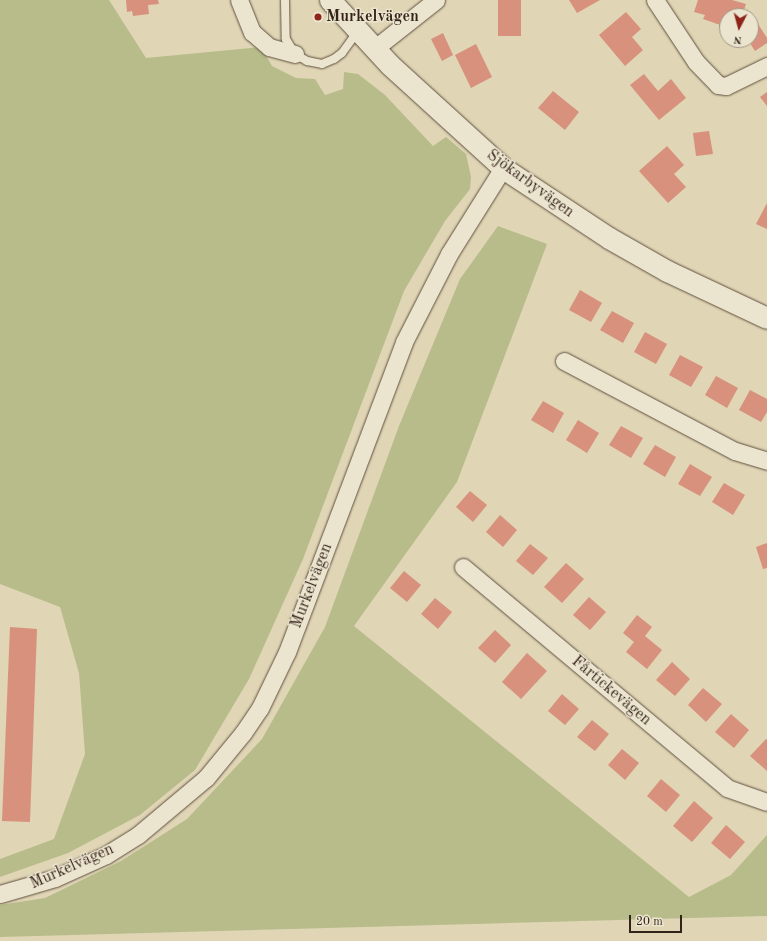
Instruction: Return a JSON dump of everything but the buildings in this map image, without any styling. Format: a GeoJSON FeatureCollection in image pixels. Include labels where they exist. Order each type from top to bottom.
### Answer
{"type":"FeatureCollection","features":[{"type":"Feature","properties":{"kind":"street"},"geometry":{"type":"LineString","coordinates":[[239,0],[252,32],[269,47],[295,54]]}},
{"type":"Feature","properties":{"kind":"street","name":"Sjökarbyvägen"},"geometry":{"type":"LineString","coordinates":[[330,0],[374,49],[447,119],[503,168],[608,238],[667,271],[767,318]]}},
{"type":"Feature","properties":{"kind":"street"},"geometry":{"type":"LineString","coordinates":[[374,49],[436,0]]}},
{"type":"Feature","properties":{"kind":"street"},"geometry":{"type":"LineString","coordinates":[[655,0],[672,29],[696,62],[718,85],[726,86],[767,66]]}},
{"type":"Feature","properties":{"kind":"street","name":"Murkelvägen"},"geometry":{"type":"LineString","coordinates":[[0,894],[28,888],[61,876],[106,855],[138,835],[206,778],[243,733],[260,708],[287,652],[404,342],[449,254],[503,168]]}},
{"type":"Feature","properties":{"kind":"street"},"geometry":{"type":"LineString","coordinates":[[564,361],[735,452],[767,461]]}},
{"type":"Feature","properties":{"kind":"street","name":"Fårtickevägen"},"geometry":{"type":"LineString","coordinates":[[463,568],[727,788],[767,802]]}},
{"type":"Feature","properties":{"kind":"lane"},"geometry":{"type":"LineString","coordinates":[[285,0],[286,39],[295,54],[307,61],[322,64],[342,53],[358,31]]}},
{"type":"Feature","properties":{"kind":"green space"},"geometry":{"type":"Polygon","coordinates":[[[0,0],[109,0],[146,58],[261,47],[272,66],[296,78],[315,79],[325,95],[343,89],[344,72],[358,74],[385,95],[433,146],[446,137],[466,154],[471,177],[470,189],[445,221],[404,291],[303,559],[249,679],[195,770],[140,815],[68,853],[0,877],[0,859],[54,839],[85,754],[79,673],[60,607],[0,584],[0,0]]]}},
{"type":"Feature","properties":{"kind":"green space"},"geometry":{"type":"Polygon","coordinates":[[[498,226],[547,244],[457,482],[354,626],[689,897],[731,875],[767,835],[767,916],[0,937],[0,905],[45,898],[121,861],[187,819],[262,739],[325,627],[399,426],[460,279],[498,226]]]}},
{"type":"Feature","properties":{"kind":"place","name":"Murkelvägen"},"geometry":{"type":"Point","coordinates":[318,17]}}]}
